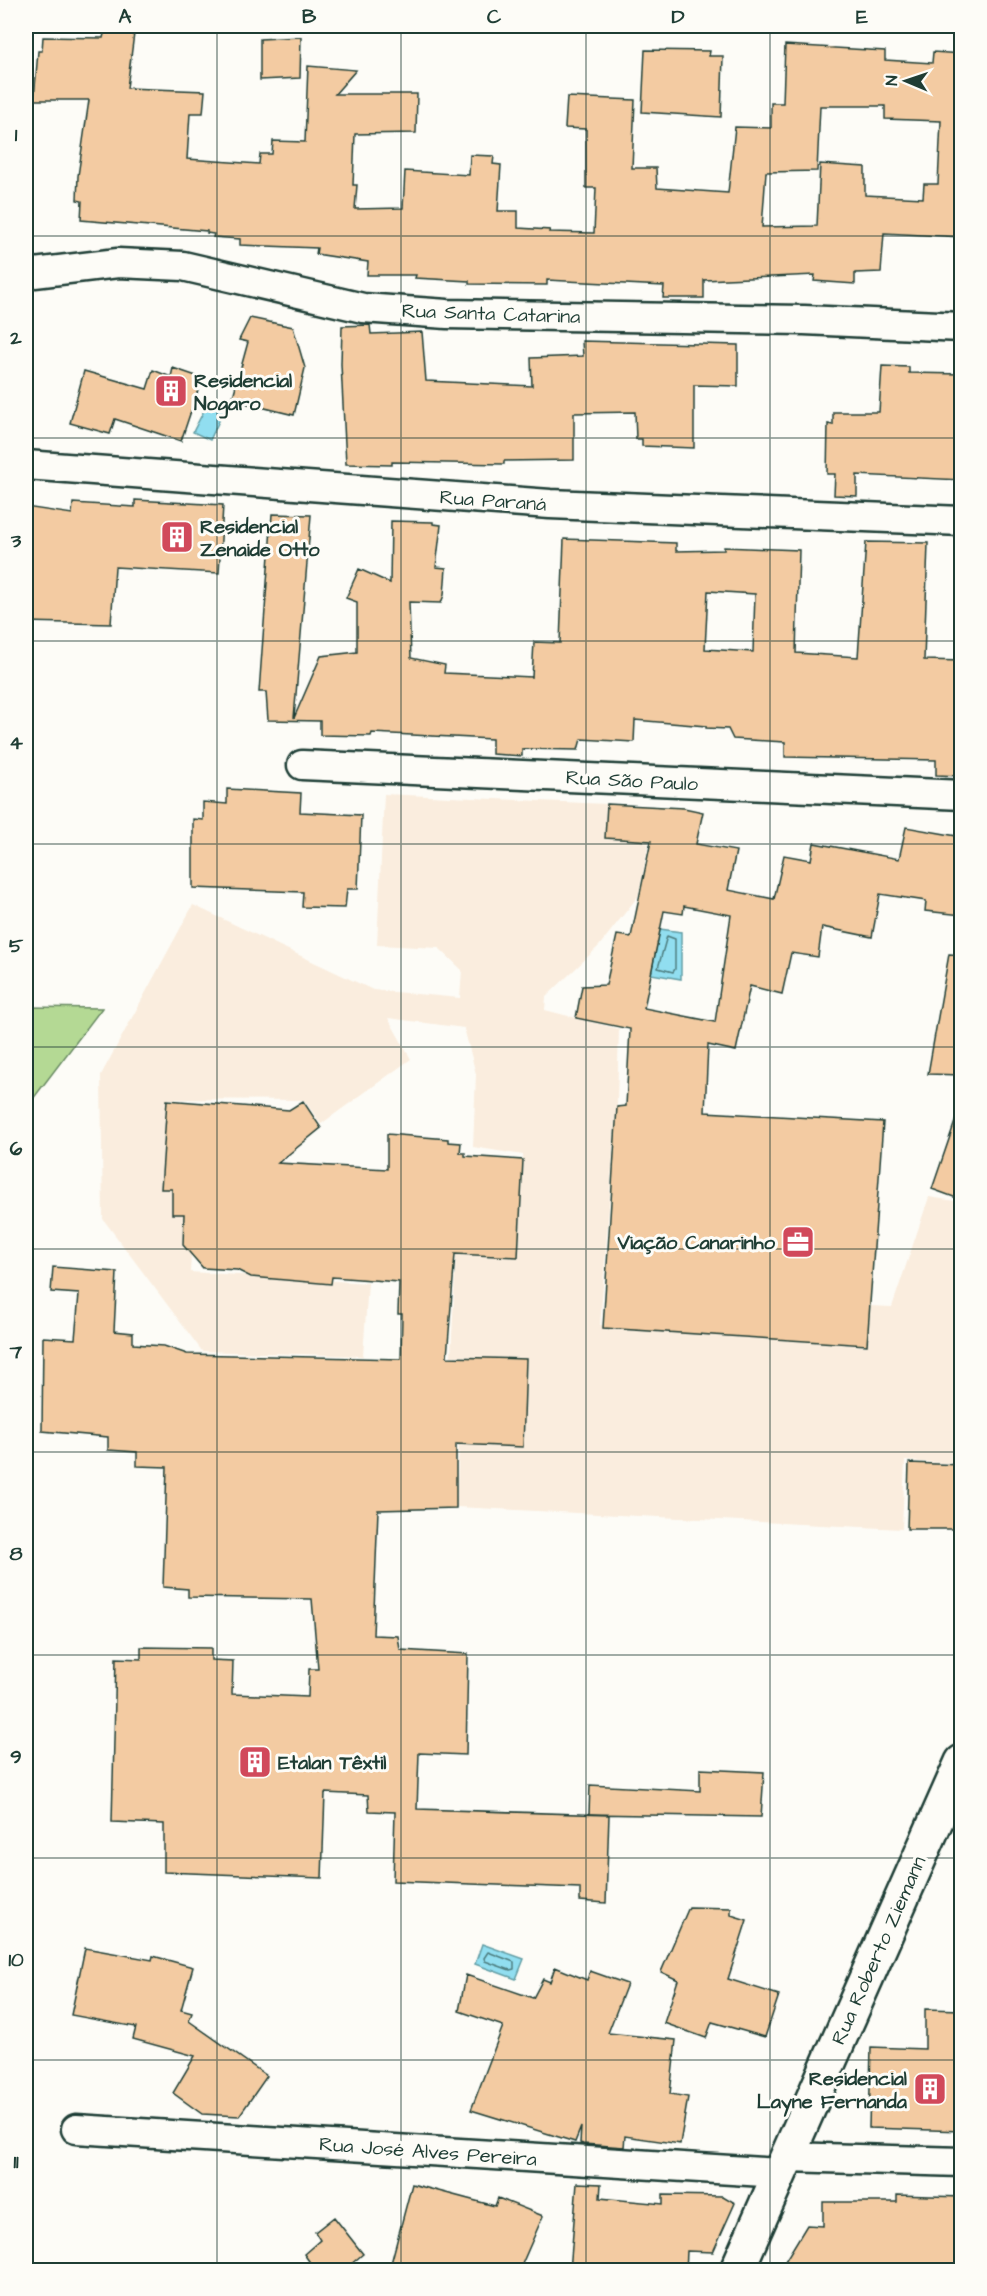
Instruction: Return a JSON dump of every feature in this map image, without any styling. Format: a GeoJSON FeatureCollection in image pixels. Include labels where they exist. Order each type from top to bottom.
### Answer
{"type":"FeatureCollection","features":[{"type":"Feature","properties":{"kind":"main road","name":"Rua Roberto Ziemann"},"geometry":{"type":"LineString","coordinates":[[737,2271],[962,1762]]}},
{"type":"Feature","properties":{"kind":"street","name":"Rua Santa Catarina"},"geometry":{"type":"LineString","coordinates":[[26,274],[118,263],[183,266],[363,308],[447,314],[804,320],[962,327]]}},
{"type":"Feature","properties":{"kind":"street","name":"Rua Paraná"},"geometry":{"type":"LineString","coordinates":[[26,465],[550,504],[962,521]]}},
{"type":"Feature","properties":{"kind":"street","name":"Rua São Paulo"},"geometry":{"type":"LineString","coordinates":[[302,765],[962,795]]}},
{"type":"Feature","properties":{"kind":"street","name":"Rua José Alves Pereira"},"geometry":{"type":"LineString","coordinates":[[76,2129],[784,2165],[962,2162]]}},
{"type":"Feature","properties":{"kind":"shaded area"},"geometry":{"type":"Polygon","coordinates":[[[384,794],[607,804],[605,838],[649,841],[639,895],[599,946],[546,997],[545,1010],[619,1029],[617,1103],[600,1325],[866,1346],[869,1306],[892,1307],[929,1197],[961,1202],[961,1464],[905,1461],[902,1529],[456,1507],[459,1444],[522,1446],[526,1360],[451,1356],[456,1254],[518,1256],[523,1155],[473,1147],[476,1074],[464,1028],[388,1018],[411,1059],[321,1124],[304,1100],[168,1099],[163,1187],[195,1192],[190,1272],[368,1283],[363,1356],[202,1351],[103,1219],[101,1075],[193,905],[373,990],[460,998],[462,970],[439,948],[377,945],[384,794]]]}},
{"type":"Feature","properties":{"kind":"green space"},"geometry":{"type":"Polygon","coordinates":[[[26,1007],[102,1008],[26,1108],[26,1007]]]}},
{"type":"Feature","properties":{"kind":"water"},"geometry":{"type":"Polygon","coordinates":[[[210,399],[226,406],[210,440],[193,432],[210,399]]]}},
{"type":"Feature","properties":{"kind":"water"},"geometry":{"type":"Polygon","coordinates":[[[660,929],[681,932],[681,979],[651,974],[660,929]]]}},
{"type":"Feature","properties":{"kind":"water"},"geometry":{"type":"Polygon","coordinates":[[[482,1944],[524,1959],[516,1979],[475,1964],[482,1944]]]}},
{"type":"Feature","properties":{"kind":"building"},"geometry":{"type":"Polygon","coordinates":[[[106,26],[135,26],[127,88],[205,91],[203,113],[190,113],[187,159],[259,164],[260,154],[272,154],[273,141],[305,142],[308,66],[356,70],[335,94],[417,94],[416,133],[355,134],[353,185],[357,185],[355,209],[403,208],[405,171],[469,175],[470,155],[494,156],[493,164],[501,165],[498,211],[518,211],[518,228],[550,230],[549,232],[594,233],[596,188],[586,188],[586,129],[565,128],[567,97],[635,100],[632,168],[656,168],[657,188],[728,193],[735,127],[771,128],[771,103],[783,103],[785,45],[885,51],[885,60],[932,63],[933,52],[962,54],[962,237],[884,233],[881,272],[855,273],[855,284],[814,281],[815,275],[704,280],[704,298],[663,298],[664,286],[547,280],[547,285],[469,284],[469,281],[415,278],[416,275],[367,275],[368,262],[316,254],[317,248],[240,245],[240,239],[213,237],[214,234],[207,233],[207,231],[81,220],[82,201],[77,200],[78,176],[89,100],[34,100],[38,51],[42,51],[43,37],[103,38],[106,26]],[[820,106],[817,171],[766,172],[762,227],[817,226],[820,164],[865,167],[865,195],[923,198],[924,184],[938,184],[941,121],[885,119],[885,106],[820,106]]]}},
{"type":"Feature","properties":{"kind":"building"},"geometry":{"type":"Polygon","coordinates":[[[301,37],[300,78],[260,80],[260,39],[301,37]]]}},
{"type":"Feature","properties":{"kind":"building"},"geometry":{"type":"Polygon","coordinates":[[[645,50],[710,51],[709,56],[723,56],[721,117],[642,112],[645,50]]]}},
{"type":"Feature","properties":{"kind":"building"},"geometry":{"type":"Polygon","coordinates":[[[250,318],[293,327],[305,368],[294,415],[232,400],[248,342],[239,340],[250,318]]]}},
{"type":"Feature","properties":{"kind":"building"},"geometry":{"type":"Polygon","coordinates":[[[370,325],[371,334],[422,332],[426,381],[532,386],[531,358],[583,356],[582,341],[738,345],[738,386],[694,385],[694,448],[642,446],[642,439],[636,439],[635,412],[574,413],[574,460],[504,461],[504,464],[392,462],[392,465],[346,464],[341,364],[342,326],[370,325]]]}},
{"type":"Feature","properties":{"kind":"building"},"geometry":{"type":"Polygon","coordinates":[[[882,366],[909,367],[909,373],[962,374],[962,480],[857,475],[857,496],[834,495],[835,474],[827,474],[828,424],[833,425],[833,412],[879,412],[882,366]]]}},
{"type":"Feature","properties":{"kind":"building"},"geometry":{"type":"Polygon","coordinates":[[[173,368],[202,378],[181,441],[115,419],[110,434],[70,423],[84,371],[147,389],[153,370],[171,377],[173,368]]]}},
{"type":"Feature","properties":{"kind":"building"},"geometry":{"type":"Polygon","coordinates":[[[135,500],[223,505],[219,573],[115,567],[111,624],[26,622],[26,507],[72,514],[73,503],[135,507],[135,500]]]}},
{"type":"Feature","properties":{"kind":"building"},"geometry":{"type":"Polygon","coordinates":[[[272,514],[311,515],[294,718],[321,656],[357,652],[357,602],[346,598],[359,569],[390,583],[391,521],[433,522],[433,524],[441,525],[436,567],[446,568],[444,595],[441,603],[409,602],[411,658],[445,665],[444,673],[532,677],[534,642],[560,643],[564,539],[676,543],[676,551],[724,550],[724,547],[799,550],[796,653],[858,657],[866,542],[928,543],[924,660],[962,661],[962,776],[936,775],[936,760],[785,757],[785,742],[733,739],[728,729],[635,720],[634,742],[581,739],[578,750],[522,749],[522,756],[492,754],[492,739],[372,733],[371,736],[320,735],[320,721],[268,720],[266,692],[259,692],[272,514]],[[708,591],[705,649],[753,652],[755,594],[708,591]]]}},
{"type":"Feature","properties":{"kind":"building"},"geometry":{"type":"Polygon","coordinates":[[[227,789],[301,793],[300,812],[361,815],[358,889],[347,889],[345,908],[302,907],[303,892],[193,888],[193,819],[203,820],[203,802],[227,804],[227,789]]]}},
{"type":"Feature","properties":{"kind":"building"},"geometry":{"type":"Polygon","coordinates":[[[607,804],[684,808],[703,812],[696,844],[736,851],[728,890],[774,899],[784,855],[811,860],[814,843],[899,859],[906,827],[962,837],[962,915],[925,911],[926,901],[880,894],[872,937],[822,927],[818,957],[791,953],[782,994],[750,986],[736,1051],[708,1045],[705,1112],[883,1122],[867,1345],[603,1328],[617,1107],[626,1106],[630,1029],[576,1018],[582,986],[606,985],[617,935],[631,937],[651,841],[605,838],[607,804]],[[684,906],[683,914],[664,911],[644,1008],[715,1022],[731,915],[684,906]]]}},
{"type":"Feature","properties":{"kind":"building"},"geometry":{"type":"Polygon","coordinates":[[[949,954],[962,955],[962,1075],[928,1074],[949,954]]]}},
{"type":"Feature","properties":{"kind":"building"},"geometry":{"type":"Polygon","coordinates":[[[167,1100],[289,1110],[303,1101],[321,1128],[278,1163],[387,1169],[387,1134],[448,1139],[448,1142],[461,1143],[460,1153],[465,1153],[465,1156],[523,1160],[518,1257],[455,1254],[447,1357],[526,1359],[523,1447],[456,1444],[456,1508],[378,1510],[373,1635],[398,1636],[400,1650],[468,1654],[466,1755],[419,1753],[417,1809],[609,1815],[606,1903],[580,1901],[580,1888],[393,1881],[395,1812],[369,1811],[368,1795],[325,1793],[322,1878],[164,1872],[164,1824],[112,1822],[116,1658],[141,1659],[141,1647],[211,1648],[211,1660],[233,1661],[232,1694],[308,1697],[309,1669],[318,1669],[312,1599],[188,1597],[188,1589],[163,1587],[167,1467],[137,1466],[137,1452],[108,1450],[108,1437],[42,1431],[43,1337],[75,1339],[79,1294],[51,1292],[53,1267],[117,1272],[114,1331],[133,1333],[133,1344],[164,1346],[187,1354],[401,1359],[402,1314],[398,1314],[399,1282],[332,1277],[331,1284],[251,1277],[237,1270],[203,1268],[183,1245],[184,1214],[172,1214],[172,1189],[161,1189],[167,1100]]]}},
{"type":"Feature","properties":{"kind":"building"},"geometry":{"type":"Polygon","coordinates":[[[958,1113],[962,1114],[962,1200],[932,1189],[958,1113]]]}},
{"type":"Feature","properties":{"kind":"building"},"geometry":{"type":"Polygon","coordinates":[[[909,1463],[962,1465],[962,1529],[907,1529],[909,1463]]]}},
{"type":"Feature","properties":{"kind":"building"},"geometry":{"type":"Polygon","coordinates":[[[700,1769],[764,1772],[761,1817],[589,1814],[590,1785],[700,1791],[700,1769]]]}},
{"type":"Feature","properties":{"kind":"building"},"geometry":{"type":"Polygon","coordinates":[[[689,1907],[731,1908],[731,1915],[747,1920],[728,1979],[779,1995],[765,2037],[712,2022],[706,2038],[664,2023],[678,1980],[661,1972],[689,1907]]]}},
{"type":"Feature","properties":{"kind":"building"},"geometry":{"type":"Polygon","coordinates":[[[85,1948],[152,1960],[153,1956],[193,1967],[181,2010],[192,2013],[189,2021],[267,2076],[239,2116],[202,2114],[173,2093],[195,2056],[133,2039],[136,2027],[71,2015],[85,1948]]]}},
{"type":"Feature","properties":{"kind":"building"},"geometry":{"type":"Polygon","coordinates":[[[555,1967],[587,1980],[590,1971],[627,1984],[608,2033],[676,2040],[670,2094],[688,2097],[680,2144],[625,2136],[624,2147],[583,2144],[580,2143],[581,2127],[575,2142],[471,2110],[503,2026],[459,2011],[466,1975],[533,1998],[543,1979],[550,1982],[555,1967]]]}},
{"type":"Feature","properties":{"kind":"building","name":"Residencial Layne Fernanda"},"geometry":{"type":"Polygon","coordinates":[[[925,2009],[962,2010],[962,2131],[869,2128],[871,2047],[925,2049],[925,2009]]]}},
{"type":"Feature","properties":{"kind":"building"},"geometry":{"type":"Polygon","coordinates":[[[577,2183],[601,2184],[600,2198],[663,2204],[663,2195],[723,2196],[735,2203],[713,2252],[687,2251],[686,2271],[570,2271],[577,2183]]]}},
{"type":"Feature","properties":{"kind":"building"},"geometry":{"type":"Polygon","coordinates":[[[412,2184],[495,2206],[498,2198],[543,2216],[519,2271],[389,2271],[412,2184]]]}},
{"type":"Feature","properties":{"kind":"building"},"geometry":{"type":"Polygon","coordinates":[[[897,2195],[962,2197],[962,2271],[779,2271],[807,2225],[823,2226],[823,2202],[897,2202],[897,2195]]]}},
{"type":"Feature","properties":{"kind":"building"},"geometry":{"type":"Polygon","coordinates":[[[334,2217],[363,2254],[343,2271],[316,2271],[304,2254],[320,2240],[315,2232],[334,2217]]]}},
{"type":"Feature","properties":{"kind":"place","name":"Residencial Nogaro"},"geometry":{"type":"Point","coordinates":[171,391]}},
{"type":"Feature","properties":{"kind":"place","name":"Residencial Zenaide Otto"},"geometry":{"type":"Point","coordinates":[177,537]}},
{"type":"Feature","properties":{"kind":"place","name":"Viação Canarinho"},"geometry":{"type":"Point","coordinates":[798,1242]}},
{"type":"Feature","properties":{"kind":"place","name":"Etalan Têxtil"},"geometry":{"type":"Point","coordinates":[255,1762]}},
{"type":"Feature","properties":{"kind":"place","name":"Residencial Layne Fernanda"},"geometry":{"type":"Point","coordinates":[930,2089]}}]}
